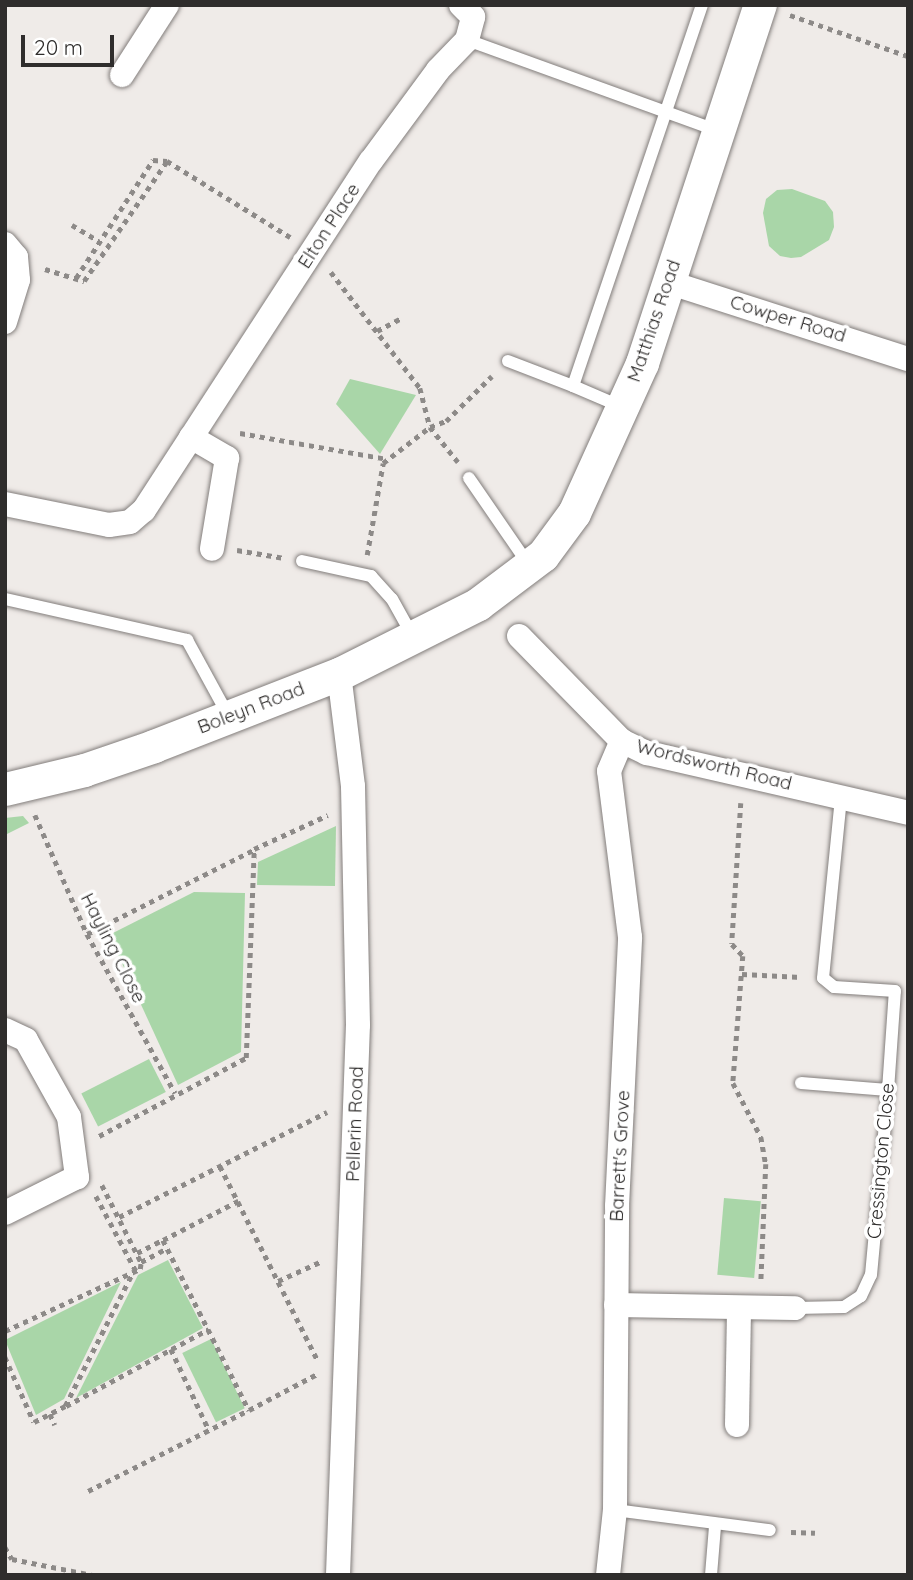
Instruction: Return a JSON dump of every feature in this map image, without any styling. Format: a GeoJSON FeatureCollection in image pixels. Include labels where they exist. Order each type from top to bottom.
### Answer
{"type":"FeatureCollection","features":[{"type":"Feature","properties":{"kind":"street"},"geometry":{"type":"LineString","coordinates":[[122,75],[167,5]]}},
{"type":"Feature","properties":{"kind":"street","name":"Matthias Road"},"geometry":{"type":"LineString","coordinates":[[485,599],[530,567],[574,513],[624,408],[718,131],[775,10]]}},
{"type":"Feature","properties":{"kind":"street","name":"Elton Place"},"geometry":{"type":"LineString","coordinates":[[5,504],[109,525],[130,522],[144,510],[378,151],[438,70],[467,22]]}},
{"type":"Feature","properties":{"kind":"street"},"geometry":{"type":"LineString","coordinates":[[5,322],[18,281],[11,254]]}},
{"type":"Feature","properties":{"kind":"street","name":"Cowper Road"},"geometry":{"type":"LineString","coordinates":[[668,282],[908,359]]}},
{"type":"Feature","properties":{"kind":"street"},"geometry":{"type":"LineString","coordinates":[[191,437],[227,458],[212,549]]}},
{"type":"Feature","properties":{"kind":"street","name":"Boleyn Road"},"geometry":{"type":"LineString","coordinates":[[5,789],[84,770],[339,674],[414,639],[485,599]]}},
{"type":"Feature","properties":{"kind":"street","name":"Wordsworth Road"},"geometry":{"type":"LineString","coordinates":[[519,636],[622,741],[647,753],[908,813]]}},
{"type":"Feature","properties":{"kind":"street","name":"Pellerin Road"},"geometry":{"type":"LineString","coordinates":[[338,1575],[355,1098],[354,803],[339,674]]}},
{"type":"Feature","properties":{"kind":"street","name":"Barrett's Grove"},"geometry":{"type":"LineString","coordinates":[[608,1575],[615,1510],[616,1305],[630,937],[609,771],[622,741]]}},
{"type":"Feature","properties":{"kind":"street"},"geometry":{"type":"LineString","coordinates":[[5,1030],[26,1040],[69,1117],[77,1177],[5,1213]]}},
{"type":"Feature","properties":{"kind":"street","name":"Cressington Close"},"geometry":{"type":"LineString","coordinates":[[616,1305],[795,1308]]}},
{"type":"Feature","properties":{"kind":"street"},"geometry":{"type":"LineString","coordinates":[[737,1425],[750,1309]]}},
{"type":"Feature","properties":{"kind":"lane"},"geometry":{"type":"LineString","coordinates":[[573,386],[702,5]]}},
{"type":"Feature","properties":{"kind":"lane"},"geometry":{"type":"LineString","coordinates":[[467,22],[665,112],[718,131]]}},
{"type":"Feature","properties":{"kind":"lane"},"geometry":{"type":"LineString","coordinates":[[508,361],[624,408]]}},
{"type":"Feature","properties":{"kind":"lane"},"geometry":{"type":"LineString","coordinates":[[469,478],[530,567]]}},
{"type":"Feature","properties":{"kind":"lane"},"geometry":{"type":"LineString","coordinates":[[302,561],[363,573],[391,599],[414,639]]}},
{"type":"Feature","properties":{"kind":"lane"},"geometry":{"type":"LineString","coordinates":[[5,599],[187,640],[229,717]]}},
{"type":"Feature","properties":{"kind":"lane"},"geometry":{"type":"LineString","coordinates":[[823,978],[841,797]]}},
{"type":"Feature","properties":{"kind":"lane","name":"Cressington Close"},"geometry":{"type":"LineString","coordinates":[[795,1308],[844,1307],[861,1296],[871,1275],[888,1090],[895,991],[834,987],[823,978]]}},
{"type":"Feature","properties":{"kind":"lane"},"geometry":{"type":"LineString","coordinates":[[801,1083],[888,1090]]}},
{"type":"Feature","properties":{"kind":"lane"},"geometry":{"type":"LineString","coordinates":[[615,1510],[715,1526],[769,1530]]}},
{"type":"Feature","properties":{"kind":"lane"},"geometry":{"type":"LineString","coordinates":[[711,1575],[715,1526]]}},
{"type":"Feature","properties":{"kind":"path"},"geometry":{"type":"LineString","coordinates":[[775,10],[908,56]]}},
{"type":"Feature","properties":{"kind":"path"},"geometry":{"type":"LineString","coordinates":[[76,278],[155,157],[167,162],[312,251],[420,388],[430,427],[469,478]]}},
{"type":"Feature","properties":{"kind":"path"},"geometry":{"type":"LineString","coordinates":[[11,254],[83,281],[167,162]]}},
{"type":"Feature","properties":{"kind":"path"},"geometry":{"type":"LineString","coordinates":[[72,225],[99,241]]}},
{"type":"Feature","properties":{"kind":"path"},"geometry":{"type":"LineString","coordinates":[[377,331],[400,318]]}},
{"type":"Feature","properties":{"kind":"path"},"geometry":{"type":"LineString","coordinates":[[363,573],[383,463],[430,427],[446,421],[508,361]]}},
{"type":"Feature","properties":{"kind":"path"},"geometry":{"type":"LineString","coordinates":[[236,432],[388,459]]}},
{"type":"Feature","properties":{"kind":"path"},"geometry":{"type":"LineString","coordinates":[[250,552],[302,561]]}},
{"type":"Feature","properties":{"kind":"path"},"geometry":{"type":"LineString","coordinates":[[743,774],[732,944],[743,956],[733,1083],[761,1137],[766,1164],[750,1309]]}},
{"type":"Feature","properties":{"kind":"path"},"geometry":{"type":"LineString","coordinates":[[87,934],[254,849],[354,803]]}},
{"type":"Feature","properties":{"kind":"path","name":"Hayling Close"},"geometry":{"type":"LineString","coordinates":[[33,811],[87,934],[175,1093]]}},
{"type":"Feature","properties":{"kind":"path"},"geometry":{"type":"LineString","coordinates":[[86,1143],[175,1093],[246,1058],[254,849]]}},
{"type":"Feature","properties":{"kind":"path"},"geometry":{"type":"LineString","coordinates":[[742,974],[823,978]]}},
{"type":"Feature","properties":{"kind":"path"},"geometry":{"type":"LineString","coordinates":[[108,1215],[117,1214],[220,1166],[355,1098]]}},
{"type":"Feature","properties":{"kind":"path"},"geometry":{"type":"LineString","coordinates":[[88,1491],[323,1371],[220,1166]]}},
{"type":"Feature","properties":{"kind":"path"},"geometry":{"type":"LineString","coordinates":[[99,1178],[141,1262]]}},
{"type":"Feature","properties":{"kind":"path"},"geometry":{"type":"LineString","coordinates":[[137,1252],[238,1201]]}},
{"type":"Feature","properties":{"kind":"path"},"geometry":{"type":"LineString","coordinates":[[102,1202],[134,1272]]}},
{"type":"Feature","properties":{"kind":"path"},"geometry":{"type":"LineString","coordinates":[[163,1240],[249,1410]]}},
{"type":"Feature","properties":{"kind":"path"},"geometry":{"type":"LineString","coordinates":[[65,1406],[134,1272],[141,1262],[167,1248]]}},
{"type":"Feature","properties":{"kind":"path"},"geometry":{"type":"LineString","coordinates":[[278,1281],[351,1248]]}},
{"type":"Feature","properties":{"kind":"path"},"geometry":{"type":"LineString","coordinates":[[6,1330],[134,1272]]}},
{"type":"Feature","properties":{"kind":"path"},"geometry":{"type":"LineString","coordinates":[[5,1357],[34,1422],[209,1329]]}},
{"type":"Feature","properties":{"kind":"path"},"geometry":{"type":"LineString","coordinates":[[171,1349],[209,1430]]}},
{"type":"Feature","properties":{"kind":"path"},"geometry":{"type":"LineString","coordinates":[[50,1414],[55,1425]]}},
{"type":"Feature","properties":{"kind":"path"},"geometry":{"type":"LineString","coordinates":[[5,1547],[12,1559],[93,1575]]}},
{"type":"Feature","properties":{"kind":"green space"},"geometry":{"type":"Polygon","coordinates":[[[792,189],[825,201],[833,212],[834,227],[829,240],[801,257],[791,258],[780,256],[769,246],[763,213],[766,199],[777,190],[792,189]]]}},
{"type":"Feature","properties":{"kind":"green space"},"geometry":{"type":"Polygon","coordinates":[[[350,379],[416,395],[380,454],[336,404],[350,379]]]}},
{"type":"Feature","properties":{"kind":"green space"},"geometry":{"type":"Polygon","coordinates":[[[23,816],[29,823],[5,835],[5,818],[23,816]]]}},
{"type":"Feature","properties":{"kind":"green space"},"geometry":{"type":"Polygon","coordinates":[[[336,826],[335,886],[257,885],[258,862],[336,826]]]}},
{"type":"Feature","properties":{"kind":"green space"},"geometry":{"type":"Polygon","coordinates":[[[194,892],[245,893],[241,1052],[178,1085],[109,935],[194,892]]]}},
{"type":"Feature","properties":{"kind":"green space"},"geometry":{"type":"Polygon","coordinates":[[[149,1059],[166,1092],[98,1126],[81,1094],[149,1059]]]}},
{"type":"Feature","properties":{"kind":"green space"},"geometry":{"type":"Polygon","coordinates":[[[724,1198],[761,1201],[754,1278],[717,1275],[724,1198]]]}},
{"type":"Feature","properties":{"kind":"green space"},"geometry":{"type":"Polygon","coordinates":[[[168,1260],[203,1328],[76,1398],[138,1275],[168,1260]]]}},
{"type":"Feature","properties":{"kind":"green space"},"geometry":{"type":"Polygon","coordinates":[[[121,1282],[64,1399],[36,1415],[5,1340],[121,1282]]]}},
{"type":"Feature","properties":{"kind":"green space"},"geometry":{"type":"Polygon","coordinates":[[[211,1339],[245,1408],[216,1422],[182,1353],[211,1339]]]}}]}
